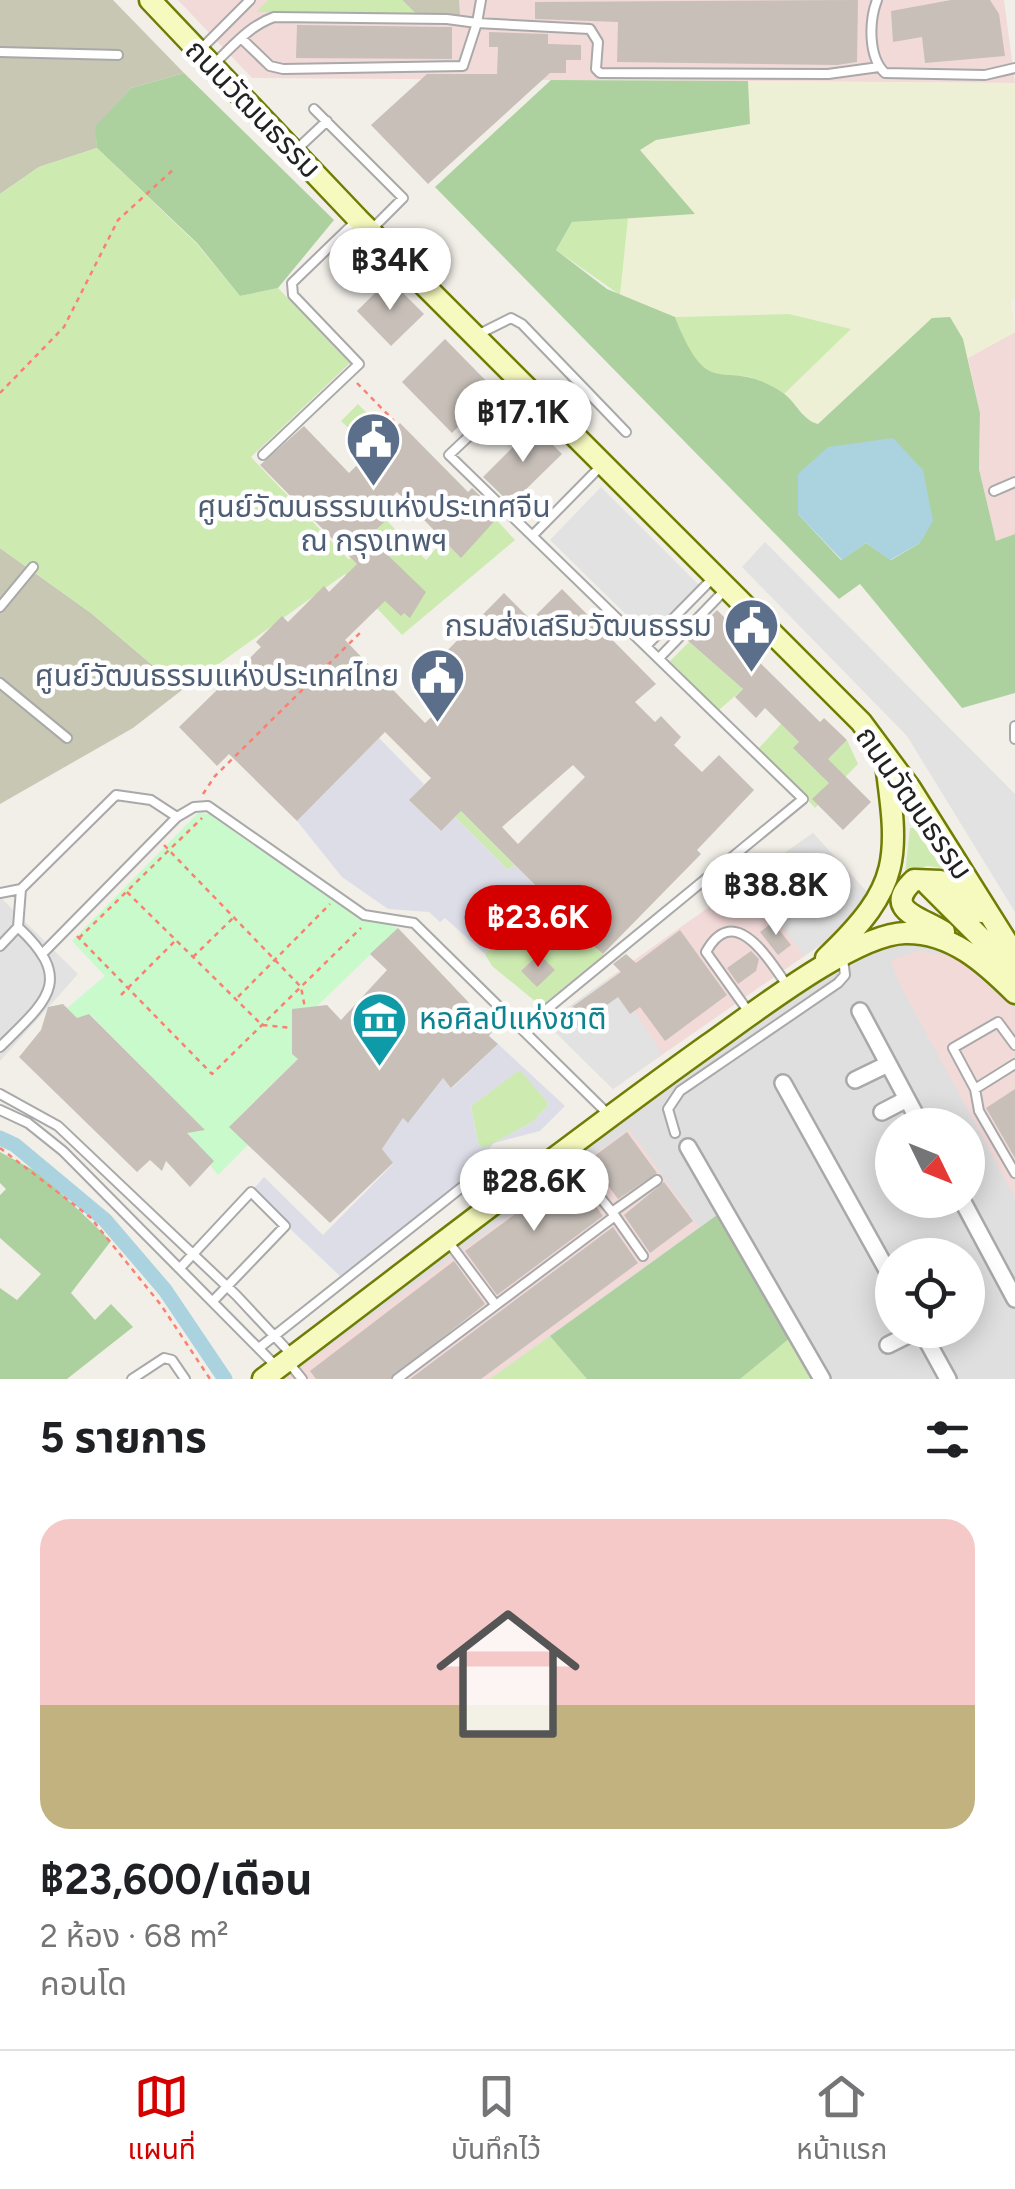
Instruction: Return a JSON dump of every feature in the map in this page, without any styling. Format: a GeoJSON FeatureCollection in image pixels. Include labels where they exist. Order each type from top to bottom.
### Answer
{"type":"FeatureCollection","features":[{"type":"Feature","properties":{"kind":"street","name":"ถนนวัฒนธรรม"},"geometry":{"type":"LineString","coordinates":[[150,0],[364,225],[884,750],[1015,955]]}},
{"type":"Feature","properties":{"kind":"street"},"geometry":{"type":"LineString","coordinates":[[280,1366],[610,1116],[814,970],[868,919],[884,892],[894,825],[884,750]]}},
{"type":"Feature","properties":{"kind":"street"},"geometry":{"type":"LineString","coordinates":[[998,927],[940,881],[927,877],[908,887],[900,906],[906,915],[939,928],[970,951],[1015,994]]}},
{"type":"Feature","properties":{"kind":"street"},"geometry":{"type":"LineString","coordinates":[[908,887],[917,883],[937,891],[1015,972]]}},
{"type":"Feature","properties":{"kind":"street"},"geometry":{"type":"LineString","coordinates":[[814,970],[904,933],[931,936],[970,951]]}},
{"type":"Feature","properties":{"kind":"street"},"geometry":{"type":"LineString","coordinates":[[860,1011],[913,1108]]}},
{"type":"Feature","properties":{"kind":"street"},"geometry":{"type":"LineString","coordinates":[[855,1080],[888,1064]]}},
{"type":"Feature","properties":{"kind":"street"},"geometry":{"type":"LineString","coordinates":[[783,1083],[875,1248]]}},
{"type":"Feature","properties":{"kind":"street"},"geometry":{"type":"LineString","coordinates":[[889,1108],[907,1098]]}},
{"type":"Feature","properties":{"kind":"street"},"geometry":{"type":"LineString","coordinates":[[688,1147],[822,1379]]}},
{"type":"Feature","properties":{"kind":"street"},"geometry":{"type":"LineString","coordinates":[[972,1218],[1015,1299]]}},
{"type":"Feature","properties":{"kind":"street"},"geometry":{"type":"LineString","coordinates":[[930,1348],[948,1379]]}},
{"type":"Feature","properties":{"kind":"lane"},"geometry":{"type":"LineString","coordinates":[[206,58],[250,0]]}},
{"type":"Feature","properties":{"kind":"lane"},"geometry":{"type":"LineString","coordinates":[[241,38],[270,66],[284,69],[463,66],[481,0]]}},
{"type":"Feature","properties":{"kind":"lane"},"geometry":{"type":"LineString","coordinates":[[877,0],[872,41],[879,67],[885,73],[984,75],[1015,68]]}},
{"type":"Feature","properties":{"kind":"lane"},"geometry":{"type":"LineString","coordinates":[[206,58],[258,23],[274,17],[446,19],[590,29],[598,42],[596,69],[612,75],[828,74],[879,67]]}},
{"type":"Feature","properties":{"kind":"lane"},"geometry":{"type":"LineString","coordinates":[[0,52],[118,55]]}},
{"type":"Feature","properties":{"kind":"lane"},"geometry":{"type":"LineString","coordinates":[[263,455],[351,376],[359,364],[292,295],[292,282],[404,198],[314,109]]}},
{"type":"Feature","properties":{"kind":"lane"},"geometry":{"type":"LineString","coordinates":[[295,151],[327,122]]}},
{"type":"Feature","properties":{"kind":"lane"},"geometry":{"type":"LineString","coordinates":[[475,336],[511,318],[522,324],[626,432]]}},
{"type":"Feature","properties":{"kind":"lane"},"geometry":{"type":"LineString","coordinates":[[502,404],[450,455],[803,799],[524,1028]]}},
{"type":"Feature","properties":{"kind":"lane"},"geometry":{"type":"LineString","coordinates":[[533,535],[603,464]]}},
{"type":"Feature","properties":{"kind":"lane"},"geometry":{"type":"LineString","coordinates":[[994,492],[1015,482]]}},
{"type":"Feature","properties":{"kind":"lane"},"geometry":{"type":"LineString","coordinates":[[0,607],[33,566]]}},
{"type":"Feature","properties":{"kind":"lane"},"geometry":{"type":"LineString","coordinates":[[648,645],[720,583]]}},
{"type":"Feature","properties":{"kind":"lane"},"geometry":{"type":"LineString","coordinates":[[660,657],[720,583]]}},
{"type":"Feature","properties":{"kind":"lane"},"geometry":{"type":"LineString","coordinates":[[0,682],[67,738]]}},
{"type":"Feature","properties":{"kind":"lane"},"geometry":{"type":"LineString","coordinates":[[1015,726],[1015,739]]}},
{"type":"Feature","properties":{"kind":"lane"},"geometry":{"type":"LineString","coordinates":[[0,893],[21,889],[116,795],[151,800],[177,817]]}},
{"type":"Feature","properties":{"kind":"lane"},"geometry":{"type":"LineString","coordinates":[[45,951],[177,817],[194,807],[208,806],[364,914],[414,923],[610,1116]]}},
{"type":"Feature","properties":{"kind":"lane"},"geometry":{"type":"LineString","coordinates":[[0,946],[18,927],[21,889]]}},
{"type":"Feature","properties":{"kind":"lane"},"geometry":{"type":"LineString","coordinates":[[0,1047],[48,998],[52,979],[45,951],[18,927]]}},
{"type":"Feature","properties":{"kind":"lane"},"geometry":{"type":"LineString","coordinates":[[750,1015],[706,952],[716,940],[733,932],[750,936],[789,988]]}},
{"type":"Feature","properties":{"kind":"lane"},"geometry":{"type":"LineString","coordinates":[[675,1134],[668,1108],[680,1091],[838,983],[845,975],[842,958]]}},
{"type":"Feature","properties":{"kind":"lane"},"geometry":{"type":"LineString","coordinates":[[1015,1045],[993,1022],[953,1048],[975,1089],[980,1110],[1015,1173]]}},
{"type":"Feature","properties":{"kind":"lane"},"geometry":{"type":"LineString","coordinates":[[1006,1032],[1015,1025]]}},
{"type":"Feature","properties":{"kind":"lane"},"geometry":{"type":"LineString","coordinates":[[975,1089],[1015,1064]]}},
{"type":"Feature","properties":{"kind":"lane"},"geometry":{"type":"LineString","coordinates":[[0,1094],[58,1126],[227,1287],[274,1336],[280,1366]]}},
{"type":"Feature","properties":{"kind":"lane"},"geometry":{"type":"LineString","coordinates":[[0,1110],[28,1124],[63,1150],[258,1348],[302,1379]]}},
{"type":"Feature","properties":{"kind":"lane"},"geometry":{"type":"LineString","coordinates":[[564,1151],[643,1256]]}},
{"type":"Feature","properties":{"kind":"lane"},"geometry":{"type":"LineString","coordinates":[[258,1348],[500,1158],[515,1156],[542,1167]]}},
{"type":"Feature","properties":{"kind":"lane"},"geometry":{"type":"LineString","coordinates":[[397,1379],[656,1180]]}},
{"type":"Feature","properties":{"kind":"lane"},"geometry":{"type":"LineString","coordinates":[[180,1268],[251,1192],[285,1226],[213,1301]]}},
{"type":"Feature","properties":{"kind":"lane"},"geometry":{"type":"LineString","coordinates":[[446,1240],[496,1304]]}},
{"type":"Feature","properties":{"kind":"lane"},"geometry":{"type":"LineString","coordinates":[[132,1379],[164,1358],[172,1360],[185,1379]]}},
{"type":"Feature","properties":{"kind":"path"},"geometry":{"type":"LineString","coordinates":[[0,393],[64,327],[118,220],[176,168]]}},
{"type":"Feature","properties":{"kind":"path"},"geometry":{"type":"LineString","coordinates":[[351,376],[394,421]]}},
{"type":"Feature","properties":{"kind":"path"},"geometry":{"type":"LineString","coordinates":[[212,819],[194,807],[215,776],[362,631]]}},
{"type":"Feature","properties":{"kind":"path"},"geometry":{"type":"LineString","coordinates":[[79,938],[204,817]]}},
{"type":"Feature","properties":{"kind":"path"},"geometry":{"type":"LineString","coordinates":[[157,838],[301,987],[306,1008]]}},
{"type":"Feature","properties":{"kind":"path"},"geometry":{"type":"LineString","coordinates":[[127,892],[262,1025],[292,1028]]}},
{"type":"Feature","properties":{"kind":"path"},"geometry":{"type":"LineString","coordinates":[[236,999],[332,902]]}},
{"type":"Feature","properties":{"kind":"path"},"geometry":{"type":"LineString","coordinates":[[68,927],[212,1074],[373,916]]}},
{"type":"Feature","properties":{"kind":"path"},"geometry":{"type":"LineString","coordinates":[[193,957],[234,918]]}},
{"type":"Feature","properties":{"kind":"path"},"geometry":{"type":"LineString","coordinates":[[121,995],[176,940]]}},
{"type":"Feature","properties":{"kind":"path"},"geometry":{"type":"LineString","coordinates":[[0,1148],[90,1217],[161,1305],[210,1379]]}},
{"type":"Feature","properties":{"kind":"shaded area"},"geometry":{"type":"Polygon","coordinates":[[[0,0],[113,0],[184,73],[131,88],[96,127],[97,148],[39,167],[0,194],[0,0]]]}},
{"type":"Feature","properties":{"kind":"shaded area"},"geometry":{"type":"Polygon","coordinates":[[[178,0],[268,0],[258,12],[459,15],[459,0],[1004,0],[1015,83],[252,78],[178,0]]]}},
{"type":"Feature","properties":{"kind":"shaded area"},"geometry":{"type":"Polygon","coordinates":[[[402,0],[459,0],[460,15],[416,14],[402,0]]]}},
{"type":"Feature","properties":{"kind":"shaded area"},"geometry":{"type":"Polygon","coordinates":[[[748,81],[1015,83],[1015,299],[1011,300],[1015,332],[968,358],[963,339],[862,387],[819,424],[810,422],[784,394],[850,329],[789,314],[675,317],[620,295],[628,218],[694,214],[640,150],[656,140],[750,124],[748,81]]]}},
{"type":"Feature","properties":{"kind":"shaded area"},"geometry":{"type":"Polygon","coordinates":[[[1015,332],[1015,534],[996,542],[979,469],[980,413],[968,358],[1015,332]]]}},
{"type":"Feature","properties":{"kind":"shaded area"},"geometry":{"type":"Polygon","coordinates":[[[601,487],[699,585],[649,637],[550,540],[601,487]]]}},
{"type":"Feature","properties":{"kind":"shaded area"},"geometry":{"type":"Polygon","coordinates":[[[765,542],[1015,794],[1015,912],[907,736],[742,567],[765,542]]]}},
{"type":"Feature","properties":{"kind":"shaded area"},"geometry":{"type":"Polygon","coordinates":[[[0,548],[91,613],[182,690],[133,728],[0,804],[0,548]]]}},
{"type":"Feature","properties":{"kind":"shaded area"},"geometry":{"type":"Polygon","coordinates":[[[379,738],[424,784],[410,800],[440,831],[455,817],[508,870],[515,865],[543,894],[485,954],[445,918],[440,922],[429,912],[388,909],[342,877],[297,821],[379,738]]]}},
{"type":"Feature","properties":{"kind":"shaded area"},"geometry":{"type":"Polygon","coordinates":[[[813,833],[868,893],[852,923],[613,1089],[546,1023],[813,833]]]}},
{"type":"Feature","properties":{"kind":"shaded area"},"geometry":{"type":"Polygon","coordinates":[[[813,833],[868,893],[864,910],[852,923],[804,956],[748,879],[813,833]]]}},
{"type":"Feature","properties":{"kind":"shaded area"},"geometry":{"type":"Polygon","coordinates":[[[0,897],[78,974],[0,1061],[0,897]]]}},
{"type":"Feature","properties":{"kind":"shaded area"},"geometry":{"type":"Polygon","coordinates":[[[931,936],[1015,993],[1015,1379],[263,1379],[814,970],[887,937],[931,936]]]}},
{"type":"Feature","properties":{"kind":"shaded area"},"geometry":{"type":"Polygon","coordinates":[[[918,951],[956,957],[1015,1009],[1015,1197],[985,1142],[985,1108],[967,1108],[898,981],[891,960],[918,951]]]}},
{"type":"Feature","properties":{"kind":"shaded area"},"geometry":{"type":"Polygon","coordinates":[[[612,976],[662,1054],[613,1089],[546,1023],[612,976]]]}},
{"type":"Feature","properties":{"kind":"shaded area"},"geometry":{"type":"Polygon","coordinates":[[[498,1044],[565,1106],[540,1131],[494,1143],[481,1158],[501,1152],[340,1276],[251,1192],[264,1177],[323,1235],[393,1164],[382,1149],[403,1118],[409,1122],[443,1078],[452,1088],[498,1044]],[[520,1070],[471,1106],[478,1143],[484,1148],[534,1121],[549,1104],[520,1070]]]}},
{"type":"Feature","properties":{"kind":"shaded area"},"geometry":{"type":"Polygon","coordinates":[[[629,1129],[699,1227],[490,1379],[285,1379],[629,1129]]]}},
{"type":"Feature","properties":{"kind":"green space"},"geometry":{"type":"Polygon","coordinates":[[[268,0],[402,0],[416,14],[256,12],[268,0]]]}},
{"type":"Feature","properties":{"kind":"green space"},"geometry":{"type":"Polygon","coordinates":[[[184,73],[334,220],[278,288],[240,296],[197,243],[97,148],[95,127],[131,88],[184,73]]]}},
{"type":"Feature","properties":{"kind":"green space"},"geometry":{"type":"Polygon","coordinates":[[[551,80],[748,81],[750,124],[656,140],[640,150],[695,214],[572,222],[556,250],[607,289],[675,317],[688,345],[709,371],[763,382],[783,393],[818,424],[932,318],[950,317],[963,339],[980,413],[979,469],[996,541],[1015,534],[1015,693],[962,708],[860,584],[839,599],[435,187],[551,80]],[[798,514],[841,560],[866,543],[891,560],[920,543],[798,514]]]}},
{"type":"Feature","properties":{"kind":"green space"},"geometry":{"type":"Polygon","coordinates":[[[97,148],[197,244],[240,296],[278,288],[350,363],[251,457],[349,560],[373,507],[426,560],[445,538],[490,513],[515,540],[402,635],[345,574],[182,690],[91,613],[0,548],[0,194],[39,167],[97,148]]]}},
{"type":"Feature","properties":{"kind":"green space"},"geometry":{"type":"Polygon","coordinates":[[[628,218],[620,295],[556,250],[572,222],[628,218]]]}},
{"type":"Feature","properties":{"kind":"green space"},"geometry":{"type":"Polygon","coordinates":[[[789,314],[851,329],[784,394],[750,377],[710,374],[691,357],[675,317],[789,314]]]}},
{"type":"Feature","properties":{"kind":"green space"},"geometry":{"type":"Polygon","coordinates":[[[358,404],[388,435],[372,451],[341,421],[358,404]]]}},
{"type":"Feature","properties":{"kind":"green space"},"geometry":{"type":"Polygon","coordinates":[[[689,642],[743,689],[719,710],[670,661],[689,642]]]}},
{"type":"Feature","properties":{"kind":"green space"},"geometry":{"type":"Polygon","coordinates":[[[781,724],[799,742],[794,749],[816,770],[847,740],[858,764],[815,808],[759,748],[781,724]]]}},
{"type":"Feature","properties":{"kind":"green space"},"geometry":{"type":"Polygon","coordinates":[[[461,811],[515,865],[508,870],[455,817],[461,811]]]}},
{"type":"Feature","properties":{"kind":"green space"},"geometry":{"type":"Polygon","coordinates":[[[198,813],[209,814],[336,903],[398,928],[316,1007],[292,1010],[292,1053],[298,1059],[230,1126],[248,1145],[218,1175],[210,1165],[213,1160],[187,1133],[204,1129],[90,1014],[77,1018],[67,1008],[105,976],[72,941],[198,813]]]}},
{"type":"Feature","properties":{"kind":"green space"},"geometry":{"type":"Polygon","coordinates":[[[910,828],[914,828],[942,868],[927,866],[905,874],[910,828]]]}},
{"type":"Feature","properties":{"kind":"green space"},"geometry":{"type":"Polygon","coordinates":[[[543,894],[571,921],[569,925],[604,955],[541,1006],[492,966],[485,954],[543,894]]]}},
{"type":"Feature","properties":{"kind":"green space"},"geometry":{"type":"Polygon","coordinates":[[[520,1069],[549,1104],[534,1121],[483,1149],[478,1143],[471,1106],[520,1069]]]}},
{"type":"Feature","properties":{"kind":"green space"},"geometry":{"type":"Polygon","coordinates":[[[0,1152],[41,1174],[111,1241],[71,1293],[95,1320],[111,1304],[133,1327],[67,1379],[0,1379],[0,1288],[17,1300],[41,1274],[0,1238],[0,1195],[6,1189],[0,1183],[0,1152]]]}},
{"type":"Feature","properties":{"kind":"green space"},"geometry":{"type":"Polygon","coordinates":[[[717,1215],[791,1337],[740,1379],[587,1379],[550,1336],[717,1215]]]}},
{"type":"Feature","properties":{"kind":"green space"},"geometry":{"type":"Polygon","coordinates":[[[550,1336],[587,1379],[490,1379],[550,1336]]]}},
{"type":"Feature","properties":{"kind":"green space"},"geometry":{"type":"Polygon","coordinates":[[[791,1337],[815,1379],[740,1379],[791,1337]]]}},
{"type":"Feature","properties":{"kind":"water"},"geometry":{"type":"Polygon","coordinates":[[[893,438],[923,470],[933,521],[920,543],[890,560],[866,543],[842,560],[798,514],[798,474],[828,447],[893,438]]]}},
{"type":"Feature","properties":{"kind":"building"},"geometry":{"type":"Polygon","coordinates":[[[858,0],[857,62],[837,65],[617,62],[618,22],[535,19],[535,2],[858,0]]]}},
{"type":"Feature","properties":{"kind":"building"},"geometry":{"type":"Polygon","coordinates":[[[951,0],[990,0],[999,14],[1005,56],[925,63],[922,37],[893,42],[891,11],[951,0]]]}},
{"type":"Feature","properties":{"kind":"building"},"geometry":{"type":"Polygon","coordinates":[[[297,25],[452,27],[452,59],[296,58],[297,25]]]}},
{"type":"Feature","properties":{"kind":"building"},"geometry":{"type":"Polygon","coordinates":[[[489,32],[548,34],[548,44],[581,45],[581,60],[566,60],[566,73],[550,73],[428,184],[371,125],[427,74],[497,74],[498,47],[489,47],[489,32]]]}},
{"type":"Feature","properties":{"kind":"building"},"geometry":{"type":"Polygon","coordinates":[[[389,279],[424,314],[391,346],[357,311],[389,279]]]}},
{"type":"Feature","properties":{"kind":"building"},"geometry":{"type":"Polygon","coordinates":[[[445,339],[495,390],[452,433],[402,382],[445,339]]]}},
{"type":"Feature","properties":{"kind":"building"},"geometry":{"type":"Polygon","coordinates":[[[400,423],[468,492],[472,488],[500,515],[461,558],[397,492],[381,508],[389,517],[369,537],[426,592],[410,618],[404,613],[401,616],[385,601],[345,640],[425,723],[463,686],[437,661],[504,593],[531,620],[562,589],[656,684],[635,702],[655,722],[661,716],[681,737],[674,745],[702,772],[719,755],[754,790],[697,850],[701,854],[603,954],[568,924],[571,921],[461,811],[441,831],[409,800],[431,778],[385,732],[297,821],[229,754],[217,766],[179,727],[261,647],[256,642],[282,616],[288,622],[324,586],[329,592],[357,564],[260,465],[304,426],[349,473],[400,423]],[[573,765],[502,827],[518,844],[585,777],[573,765]]]}},
{"type":"Feature","properties":{"kind":"building"},"geometry":{"type":"Polygon","coordinates":[[[534,426],[562,454],[511,504],[483,477],[534,426]]]}},
{"type":"Feature","properties":{"kind":"building","name":"กรมส่งเสริมวัฒนธรรม"},"geometry":{"type":"Polygon","coordinates":[[[717,610],[736,629],[731,634],[820,722],[824,718],[847,740],[828,759],[871,802],[843,830],[812,799],[829,783],[793,748],[799,742],[765,708],[756,718],[735,697],[743,689],[687,640],[717,610]]]}},
{"type":"Feature","properties":{"kind":"building"},"geometry":{"type":"Polygon","coordinates":[[[751,887],[761,900],[737,917],[727,904],[751,887]]]}},
{"type":"Feature","properties":{"kind":"building"},"geometry":{"type":"Polygon","coordinates":[[[773,922],[791,945],[778,955],[760,932],[773,922]]]}},
{"type":"Feature","properties":{"kind":"building","name":"หอศิลป์แห่งชาติ"},"geometry":{"type":"Polygon","coordinates":[[[398,928],[494,1029],[489,1036],[498,1044],[451,1088],[443,1078],[408,1123],[403,1118],[382,1149],[393,1163],[330,1223],[229,1127],[298,1059],[292,1054],[292,1009],[327,1005],[341,1020],[387,970],[370,954],[398,928]]]}},
{"type":"Feature","properties":{"kind":"building"},"geometry":{"type":"Polygon","coordinates":[[[680,930],[727,995],[665,1041],[640,1007],[630,1014],[618,997],[576,1027],[565,1012],[621,972],[613,964],[626,954],[636,963],[680,930]]]}},
{"type":"Feature","properties":{"kind":"building"},"geometry":{"type":"Polygon","coordinates":[[[751,951],[759,959],[756,971],[738,984],[727,968],[751,951]]]}},
{"type":"Feature","properties":{"kind":"building"},"geometry":{"type":"Polygon","coordinates":[[[539,954],[555,970],[537,987],[521,971],[539,954]]]}},
{"type":"Feature","properties":{"kind":"building"},"geometry":{"type":"Polygon","coordinates":[[[63,1004],[77,1018],[89,1014],[205,1130],[187,1133],[214,1161],[190,1187],[166,1161],[162,1171],[150,1160],[137,1172],[19,1057],[41,1030],[48,1007],[63,1004]]]}},
{"type":"Feature","properties":{"kind":"building"},"geometry":{"type":"Polygon","coordinates":[[[1015,1089],[1015,1158],[986,1108],[1015,1089]]]}},
{"type":"Feature","properties":{"kind":"building"},"geometry":{"type":"Polygon","coordinates":[[[627,1132],[657,1173],[618,1199],[589,1160],[627,1132]]]}},
{"type":"Feature","properties":{"kind":"building"},"geometry":{"type":"Polygon","coordinates":[[[571,1173],[603,1216],[497,1295],[465,1251],[571,1173]]]}},
{"type":"Feature","properties":{"kind":"building"},"geometry":{"type":"Polygon","coordinates":[[[664,1182],[693,1221],[650,1253],[624,1215],[664,1182]]]}},
{"type":"Feature","properties":{"kind":"building"},"geometry":{"type":"Polygon","coordinates":[[[613,1227],[638,1263],[481,1379],[410,1379],[613,1227]]]}},
{"type":"Feature","properties":{"kind":"building"},"geometry":{"type":"Polygon","coordinates":[[[454,1261],[485,1304],[390,1379],[316,1379],[310,1371],[454,1261]]]}},
{"type":"Feature","properties":{"kind":"waterway"},"geometry":{"type":"LineString","coordinates":[[0,1138],[15,1145],[105,1220],[165,1290],[225,1379]]}},
{"type":"Feature","properties":{"kind":"place","name":"ศูนย์วัฒนธรรมแห่งประเทศจีน ณ กรุงเทพฯ"},"geometry":{"type":"Point","coordinates":[374,488]}},
{"type":"Feature","properties":{"kind":"place","name":"กรมส่งเสริมวัฒนธรรม"},"geometry":{"type":"Point","coordinates":[751,675]}},
{"type":"Feature","properties":{"kind":"place","name":"ศูนย์วัฒนธรรมแห่งประเทศไทย"},"geometry":{"type":"Point","coordinates":[438,725]}},
{"type":"Feature","properties":{"kind":"place","name":"หอศิลป์แห่งชาติ"},"geometry":{"type":"Point","coordinates":[380,1068]}}]}
